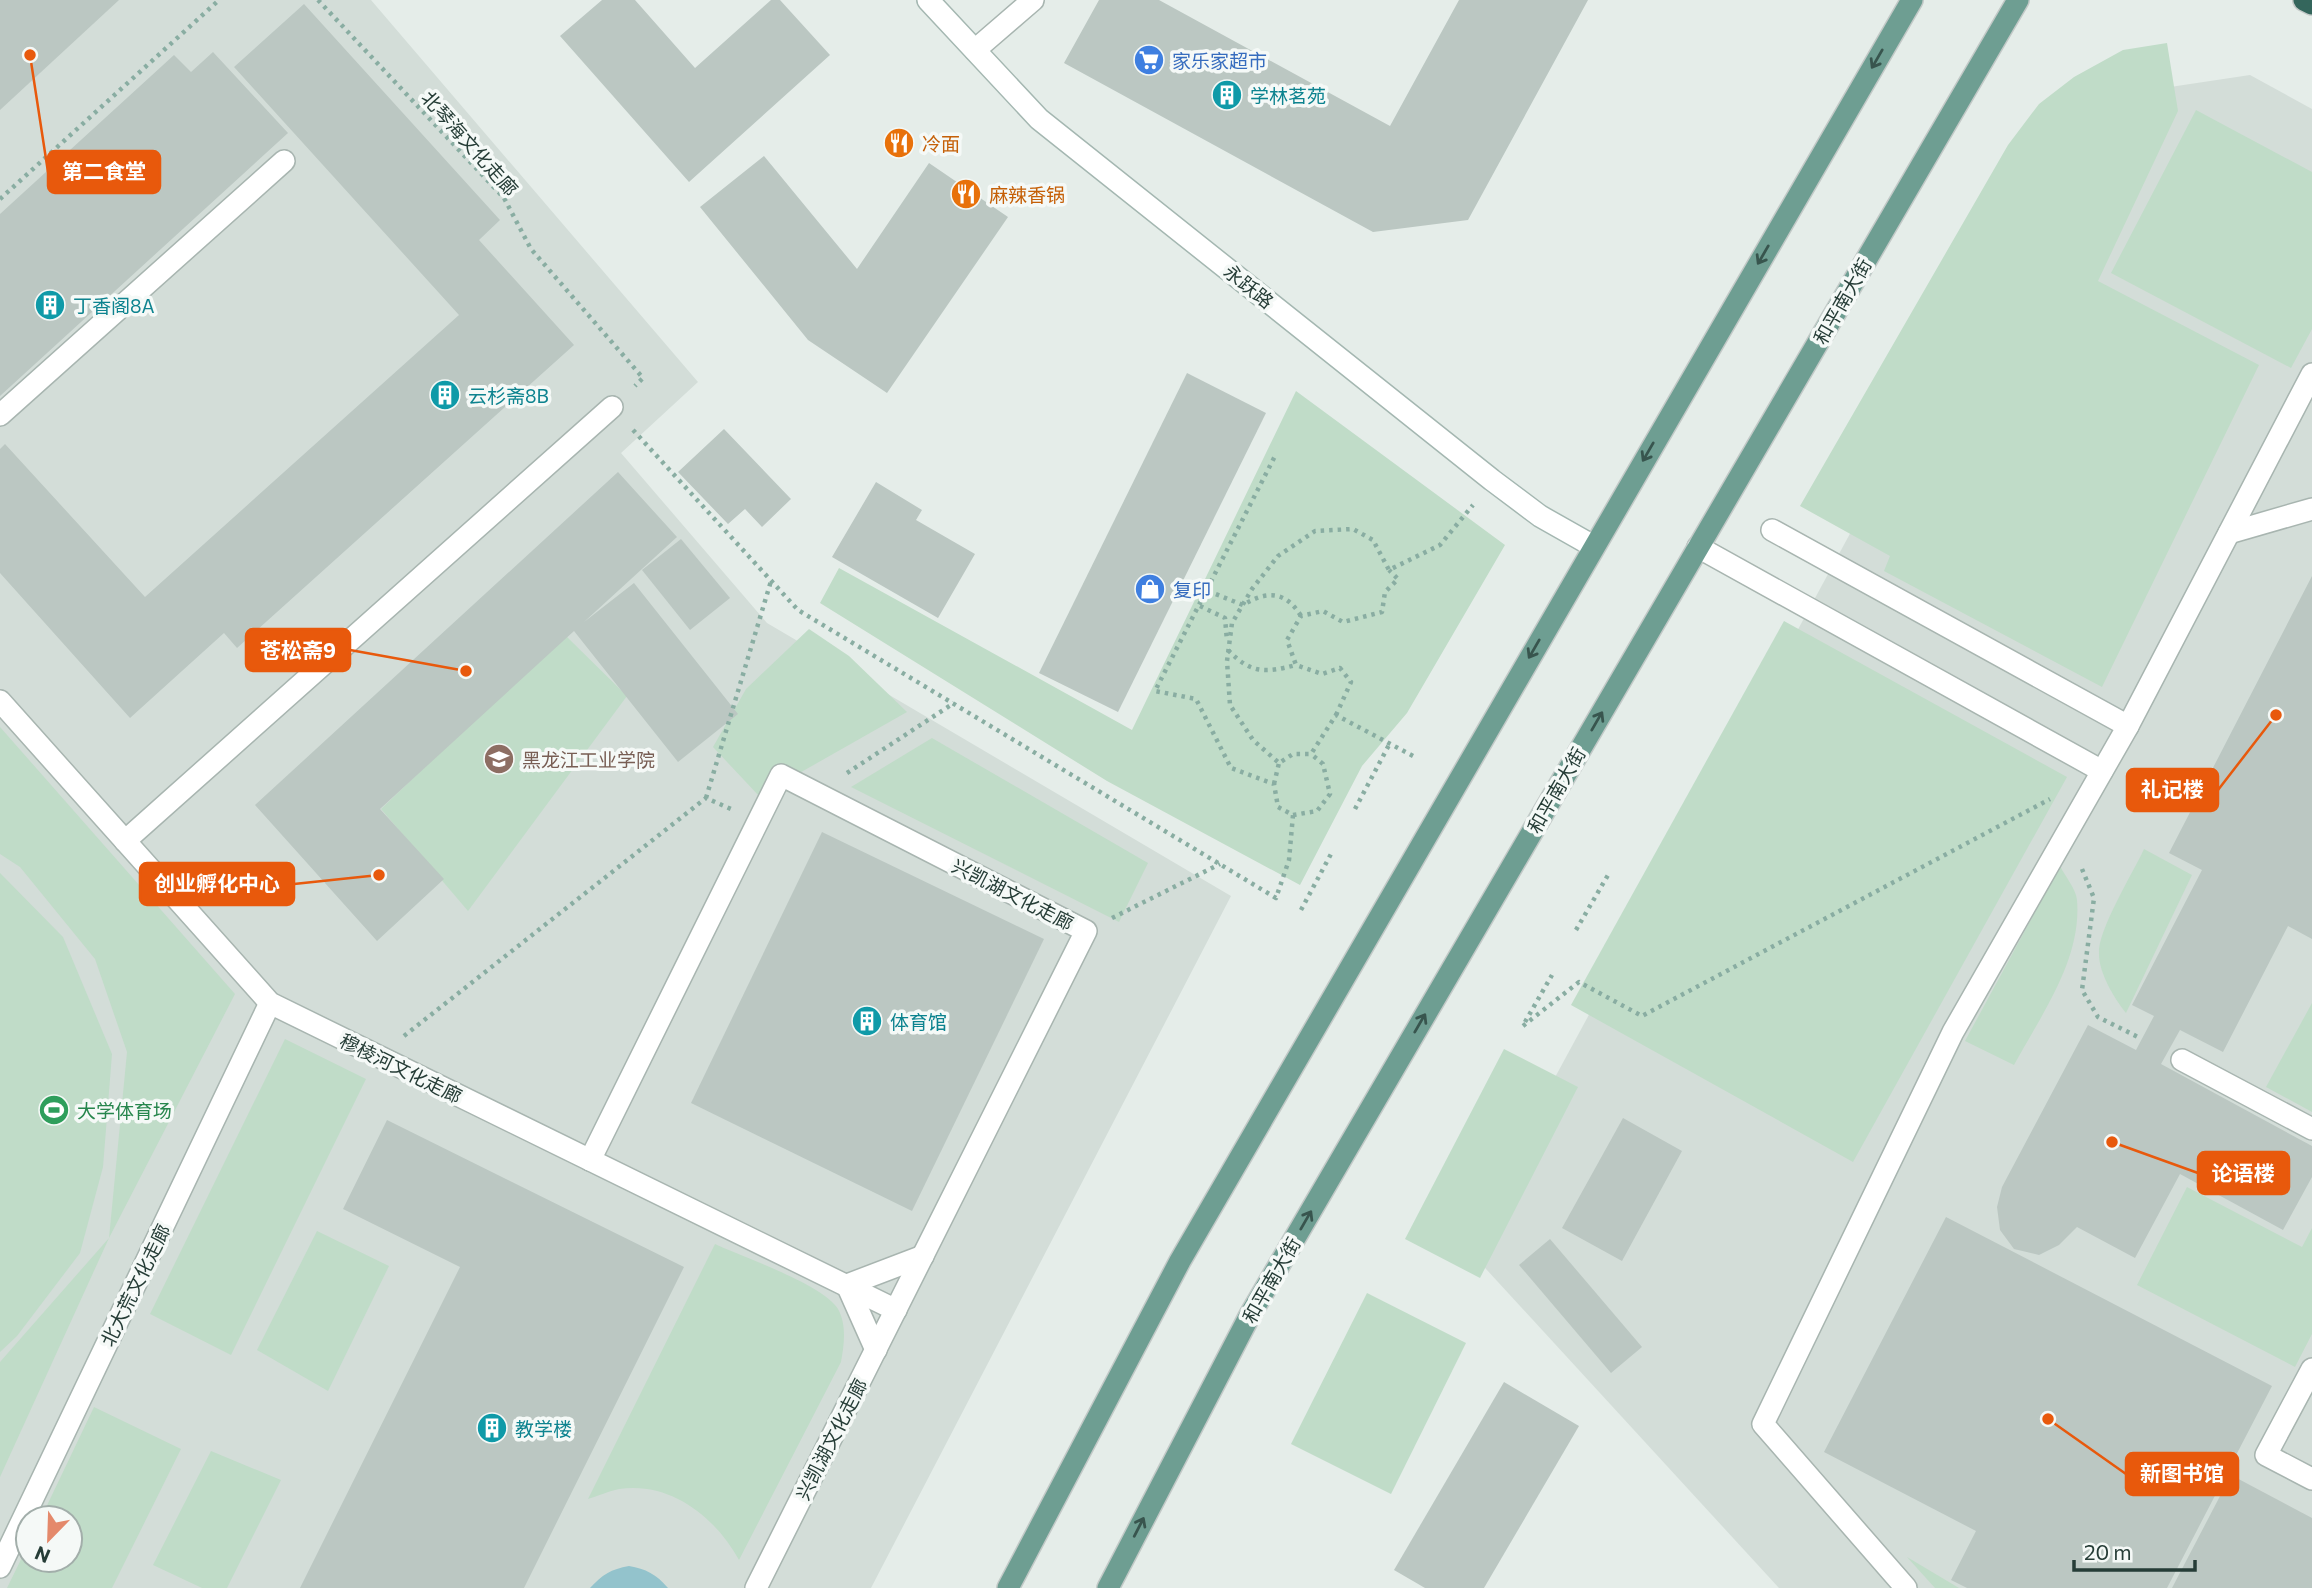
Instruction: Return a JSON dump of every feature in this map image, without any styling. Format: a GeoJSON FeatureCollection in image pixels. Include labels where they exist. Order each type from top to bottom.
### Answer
{"type":"FeatureCollection","features":[{"type":"Feature","properties":{"kind":"highway"},"geometry":{"type":"LineString","coordinates":[[2304,0],[2312,4]]}},
{"type":"Feature","properties":{"kind":"main road"},"geometry":{"type":"LineString","coordinates":[[1008,1588],[1180,1261],[1912,0]]}},
{"type":"Feature","properties":{"kind":"main road","name":"和平南大街"},"geometry":{"type":"LineString","coordinates":[[1108,1588],[1250,1315],[2018,0]]}},
{"type":"Feature","properties":{"kind":"street","name":"永跃路"},"geometry":{"type":"LineString","coordinates":[[928,0],[1039,119],[1492,480],[1540,516],[1593,546]]}},
{"type":"Feature","properties":{"kind":"street"},"geometry":{"type":"LineString","coordinates":[[975,50],[1033,0]]}},
{"type":"Feature","properties":{"kind":"street"},"geometry":{"type":"LineString","coordinates":[[0,415],[284,161]]}},
{"type":"Feature","properties":{"kind":"street"},"geometry":{"type":"LineString","coordinates":[[1906,1588],[1763,1424],[1953,1032],[2128,726],[2312,374]]}},
{"type":"Feature","properties":{"kind":"street"},"geometry":{"type":"LineString","coordinates":[[125,841],[612,407]]}},
{"type":"Feature","properties":{"kind":"street"},"geometry":{"type":"LineString","coordinates":[[2229,533],[2312,509]]}},
{"type":"Feature","properties":{"kind":"street"},"geometry":{"type":"LineString","coordinates":[[1772,530],[2128,726]]}},
{"type":"Feature","properties":{"kind":"street"},"geometry":{"type":"LineString","coordinates":[[1698,547],[2102,771]]}},
{"type":"Feature","properties":{"kind":"street","name":"穆棱河文化走廊"},"geometry":{"type":"LineString","coordinates":[[0,701],[270,1003],[896,1310]]}},
{"type":"Feature","properties":{"kind":"street","name":"兴凯湖文化走廊"},"geometry":{"type":"LineString","coordinates":[[590,1160],[781,775],[1086,931],[756,1588]]}},
{"type":"Feature","properties":{"kind":"street","name":"北大荒文化走廊"},"geometry":{"type":"LineString","coordinates":[[0,1567],[270,1003]]}},
{"type":"Feature","properties":{"kind":"street"},"geometry":{"type":"LineString","coordinates":[[2182,1060],[2312,1129]]}},
{"type":"Feature","properties":{"kind":"street"},"geometry":{"type":"LineString","coordinates":[[876,1350],[847,1285],[923,1256]]}},
{"type":"Feature","properties":{"kind":"street"},"geometry":{"type":"LineString","coordinates":[[2312,1369],[2266,1455],[2312,1479]]}},
{"type":"Feature","properties":{"kind":"path"},"geometry":{"type":"LineString","coordinates":[[0,199],[219,0]]}},
{"type":"Feature","properties":{"kind":"path","name":"北琴海文化走廊"},"geometry":{"type":"LineString","coordinates":[[318,0],[504,198],[531,249],[643,378],[612,407]]}},
{"type":"Feature","properties":{"kind":"path"},"geometry":{"type":"LineString","coordinates":[[612,407],[798,610],[1276,898],[1289,859],[1293,815]]}},
{"type":"Feature","properties":{"kind":"path"},"geometry":{"type":"LineString","coordinates":[[1274,784],[1231,768],[1196,699],[1155,691],[1275,456]]}},
{"type":"Feature","properties":{"kind":"path"},"geometry":{"type":"LineString","coordinates":[[1389,570],[1440,545],[1492,480]]}},
{"type":"Feature","properties":{"kind":"path"},"geometry":{"type":"LineString","coordinates":[[1228,651],[1232,623],[1278,556],[1315,531],[1353,529],[1373,540],[1389,570],[1398,579],[1385,592],[1382,612],[1343,622],[1323,611],[1301,616],[1287,640],[1296,665]]}},
{"type":"Feature","properties":{"kind":"path"},"geometry":{"type":"LineString","coordinates":[[378,1057],[706,798],[771,580]]}},
{"type":"Feature","properties":{"kind":"path"},"geometry":{"type":"LineString","coordinates":[[1208,590],[1242,605]]}},
{"type":"Feature","properties":{"kind":"path"},"geometry":{"type":"LineString","coordinates":[[1242,605],[1261,594],[1279,596],[1295,607],[1301,616]]}},
{"type":"Feature","properties":{"kind":"path"},"geometry":{"type":"LineString","coordinates":[[1200,606],[1225,618],[1230,705],[1253,740],[1279,763]]}},
{"type":"Feature","properties":{"kind":"path"},"geometry":{"type":"LineString","coordinates":[[1228,651],[1249,669],[1274,670],[1296,665],[1322,674],[1340,668],[1350,682],[1336,715],[1311,754]]}},
{"type":"Feature","properties":{"kind":"path"},"geometry":{"type":"LineString","coordinates":[[817,793],[954,704]]}},
{"type":"Feature","properties":{"kind":"path"},"geometry":{"type":"LineString","coordinates":[[1336,715],[1413,756]]}},
{"type":"Feature","properties":{"kind":"path"},"geometry":{"type":"LineString","coordinates":[[1355,809],[1390,743]]}},
{"type":"Feature","properties":{"kind":"path"},"geometry":{"type":"LineString","coordinates":[[1293,754],[1311,754],[1323,764],[1329,794],[1317,811],[1293,815],[1278,807],[1274,784],[1279,763],[1293,754]]}},
{"type":"Feature","properties":{"kind":"path"},"geometry":{"type":"LineString","coordinates":[[1552,975],[1523,1026],[1579,982],[1642,1016],[2054,796]]}},
{"type":"Feature","properties":{"kind":"path"},"geometry":{"type":"LineString","coordinates":[[706,798],[757,820]]}},
{"type":"Feature","properties":{"kind":"path"},"geometry":{"type":"LineString","coordinates":[[2067,832],[2094,898],[2082,990],[2098,1017],[2140,1038]]}},
{"type":"Feature","properties":{"kind":"path"},"geometry":{"type":"LineString","coordinates":[[1301,910],[1331,854]]}},
{"type":"Feature","properties":{"kind":"path"},"geometry":{"type":"LineString","coordinates":[[1086,931],[1221,864]]}},
{"type":"Feature","properties":{"kind":"path"},"geometry":{"type":"LineString","coordinates":[[1576,930],[1608,875]]}},
{"type":"Feature","properties":{"kind":"shaded area","name":"黑龙江工业学院"},"geometry":{"type":"Polygon","coordinates":[[[0,0],[371,0],[698,382],[621,453],[767,623],[1231,896],[871,1588],[0,1588],[0,0]]]}},
{"type":"Feature","properties":{"kind":"shaded area"},"geometry":{"type":"Polygon","coordinates":[[[2250,75],[2312,109],[2312,1588],[1779,1588],[1464,1245],[2043,178],[2117,95],[2250,75]]]}},
{"type":"Feature","properties":{"kind":"green space"},"geometry":{"type":"Polygon","coordinates":[[[2167,43],[2178,111],[2098,281],[2259,365],[2102,687],[1884,571],[1890,556],[1800,506],[2008,145],[2039,104],[2074,77],[2123,50],[2167,43]]]}},
{"type":"Feature","properties":{"kind":"green space"},"geometry":{"type":"Polygon","coordinates":[[[2196,110],[2312,172],[2312,329],[2291,368],[2111,273],[2196,110]]]}},
{"type":"Feature","properties":{"kind":"green space"},"geometry":{"type":"Polygon","coordinates":[[[1296,391],[1505,545],[1407,713],[1362,766],[1300,885],[1107,781],[820,603],[839,568],[1132,730],[1296,391]]]}},
{"type":"Feature","properties":{"kind":"green space"},"geometry":{"type":"Polygon","coordinates":[[[1784,621],[2067,777],[1853,1162],[1571,1005],[1784,621]]]}},
{"type":"Feature","properties":{"kind":"green space"},"geometry":{"type":"Polygon","coordinates":[[[809,629],[849,656],[907,712],[759,796],[713,747],[746,689],[809,629]]]}},
{"type":"Feature","properties":{"kind":"green space"},"geometry":{"type":"Polygon","coordinates":[[[564,634],[627,696],[468,911],[381,809],[564,634]]]}},
{"type":"Feature","properties":{"kind":"green space"},"geometry":{"type":"Polygon","coordinates":[[[0,727],[235,994],[109,1238],[127,1052],[95,959],[20,867],[0,854],[0,727]]]}},
{"type":"Feature","properties":{"kind":"green space"},"geometry":{"type":"Polygon","coordinates":[[[932,738],[1148,863],[1119,922],[851,787],[932,738]]]}},
{"type":"Feature","properties":{"kind":"green space"},"geometry":{"type":"Polygon","coordinates":[[[2144,849],[2192,875],[2126,1013],[2104,977],[2099,954],[2100,944],[2109,917],[2144,849]]]}},
{"type":"Feature","properties":{"kind":"green space"},"geometry":{"type":"Polygon","coordinates":[[[2060,866],[2077,900],[2073,944],[2058,986],[2014,1065],[1965,1041],[2060,866]]]}},
{"type":"Feature","properties":{"kind":"green space","name":"大学体育场"},"geometry":{"type":"Polygon","coordinates":[[[0,873],[63,937],[112,1054],[103,1167],[80,1253],[17,1336],[0,1352],[0,873]]]}},
{"type":"Feature","properties":{"kind":"green space"},"geometry":{"type":"Polygon","coordinates":[[[2312,1003],[2312,1112],[2266,1087],[2312,1003]]]}},
{"type":"Feature","properties":{"kind":"green space"},"geometry":{"type":"Polygon","coordinates":[[[285,1039],[366,1079],[231,1355],[150,1314],[285,1039]]]}},
{"type":"Feature","properties":{"kind":"green space"},"geometry":{"type":"Polygon","coordinates":[[[1504,1049],[1578,1087],[1480,1278],[1405,1239],[1504,1049]]]}},
{"type":"Feature","properties":{"kind":"green space"},"geometry":{"type":"Polygon","coordinates":[[[2187,1187],[2302,1247],[2312,1228],[2312,1334],[2295,1367],[2137,1285],[2187,1187]]]}},
{"type":"Feature","properties":{"kind":"green space"},"geometry":{"type":"Polygon","coordinates":[[[317,1231],[389,1266],[328,1391],[257,1350],[317,1231]]]}},
{"type":"Feature","properties":{"kind":"green space"},"geometry":{"type":"Polygon","coordinates":[[[109,1238],[0,1477],[0,1362],[109,1238]]]}},
{"type":"Feature","properties":{"kind":"green space"},"geometry":{"type":"Polygon","coordinates":[[[715,1244],[782,1272],[817,1291],[838,1309],[844,1328],[841,1362],[739,1560],[718,1530],[705,1517],[674,1497],[638,1488],[619,1489],[588,1499],[715,1244]]]}},
{"type":"Feature","properties":{"kind":"green space"},"geometry":{"type":"Polygon","coordinates":[[[1367,1293],[1466,1343],[1391,1494],[1291,1444],[1367,1293]]]}},
{"type":"Feature","properties":{"kind":"green space"},"geometry":{"type":"Polygon","coordinates":[[[94,1407],[181,1449],[112,1588],[7,1588],[14,1574],[84,1574],[84,1504],[48,1504],[94,1407]]]}},
{"type":"Feature","properties":{"kind":"green space"},"geometry":{"type":"Polygon","coordinates":[[[211,1451],[281,1480],[227,1588],[202,1588],[153,1565],[211,1451]]]}},
{"type":"Feature","properties":{"kind":"green space"},"geometry":{"type":"Polygon","coordinates":[[[1907,1557],[1959,1588],[1935,1588],[1907,1557]]]}},
{"type":"Feature","properties":{"kind":"water"},"geometry":{"type":"Polygon","coordinates":[[[629,1566],[650,1573],[668,1588],[590,1588],[607,1573],[629,1566]]]}},
{"type":"Feature","properties":{"kind":"building"},"geometry":{"type":"Polygon","coordinates":[[[0,0],[119,0],[0,110],[0,0]]]}},
{"type":"Feature","properties":{"kind":"building"},"geometry":{"type":"Polygon","coordinates":[[[602,0],[635,0],[695,68],[771,0],[780,0],[830,55],[689,182],[560,36],[602,0]]]}},
{"type":"Feature","properties":{"kind":"building","name":"学林茗苑"},"geometry":{"type":"Polygon","coordinates":[[[1099,0],[1159,0],[1390,126],[1459,0],[1588,0],[1468,220],[1373,232],[1064,63],[1099,0]]]}},
{"type":"Feature","properties":{"kind":"building","name":"云杉斋8B"},"geometry":{"type":"Polygon","coordinates":[[[304,4],[500,220],[479,240],[574,345],[237,648],[224,633],[130,718],[0,573],[0,449],[5,444],[145,597],[459,315],[234,67],[304,4]]]}},
{"type":"Feature","properties":{"kind":"building","name":"丁香阁8A"},"geometry":{"type":"Polygon","coordinates":[[[213,52],[288,133],[0,396],[0,214],[174,55],[191,72],[213,52]]]}},
{"type":"Feature","properties":{"kind":"building"},"geometry":{"type":"Polygon","coordinates":[[[764,156],[857,269],[929,163],[1008,217],[887,393],[808,340],[700,207],[764,156]]]}},
{"type":"Feature","properties":{"kind":"building"},"geometry":{"type":"Polygon","coordinates":[[[1187,373],[1266,413],[1118,712],[1039,673],[1187,373]]]}},
{"type":"Feature","properties":{"kind":"building"},"geometry":{"type":"Polygon","coordinates":[[[724,429],[791,499],[762,527],[745,509],[728,524],[678,472],[724,429]]]}},
{"type":"Feature","properties":{"kind":"building"},"geometry":{"type":"Polygon","coordinates":[[[618,472],[677,537],[584,622],[634,583],[738,714],[678,762],[574,631],[380,809],[444,879],[377,941],[255,805],[618,472]]]}},
{"type":"Feature","properties":{"kind":"building"},"geometry":{"type":"Polygon","coordinates":[[[876,482],[922,510],[916,520],[975,554],[938,618],[832,557],[876,482]]]}},
{"type":"Feature","properties":{"kind":"building"},"geometry":{"type":"Polygon","coordinates":[[[681,539],[730,598],[690,630],[642,570],[681,539]]]}},
{"type":"Feature","properties":{"kind":"building"},"geometry":{"type":"Polygon","coordinates":[[[2312,576],[2312,939],[2288,926],[2223,1052],[2180,1030],[2161,1064],[2312,1146],[2312,1177],[2283,1230],[2180,1174],[2135,1258],[2077,1227],[2059,1245],[2039,1255],[2014,1249],[2000,1230],[1997,1207],[2002,1187],[2088,1025],[2136,1050],[2154,1016],[2132,1005],[2202,870],[2169,853],[2312,576]]]}},
{"type":"Feature","properties":{"kind":"building","name":"体育馆"},"geometry":{"type":"Polygon","coordinates":[[[822,832],[1044,939],[912,1211],[691,1103],[822,832]]]}},
{"type":"Feature","properties":{"kind":"building"},"geometry":{"type":"Polygon","coordinates":[[[1623,1118],[1682,1151],[1622,1261],[1562,1228],[1623,1118]]]}},
{"type":"Feature","properties":{"kind":"building","name":"教学楼"},"geometry":{"type":"Polygon","coordinates":[[[387,1120],[684,1267],[524,1588],[300,1588],[460,1267],[343,1209],[387,1120]]]}},
{"type":"Feature","properties":{"kind":"building"},"geometry":{"type":"Polygon","coordinates":[[[1946,1217],[2272,1386],[2167,1588],[1967,1588],[1951,1580],[1976,1531],[1824,1452],[1946,1217]]]}},
{"type":"Feature","properties":{"kind":"building"},"geometry":{"type":"Polygon","coordinates":[[[1550,1239],[1642,1347],[1611,1373],[1519,1265],[1550,1239]]]}},
{"type":"Feature","properties":{"kind":"building"},"geometry":{"type":"Polygon","coordinates":[[[1504,1382],[1579,1426],[1484,1588],[1425,1588],[1394,1570],[1504,1382]]]}},
{"type":"Feature","properties":{"kind":"building"},"geometry":{"type":"Polygon","coordinates":[[[2231,1475],[2312,1518],[2312,1588],[2172,1588],[2231,1475]]]}},
{"type":"Feature","properties":{"kind":"place","name":"第二食堂"},"geometry":{"type":"Point","coordinates":[30,55]}},
{"type":"Feature","properties":{"kind":"place","name":"家乐家超市"},"geometry":{"type":"Point","coordinates":[1149,60]}},
{"type":"Feature","properties":{"kind":"place","name":"学林茗苑"},"geometry":{"type":"Point","coordinates":[1227,95]}},
{"type":"Feature","properties":{"kind":"place","name":"冷面"},"geometry":{"type":"Point","coordinates":[899,143]}},
{"type":"Feature","properties":{"kind":"place","name":"麻辣香锅"},"geometry":{"type":"Point","coordinates":[966,194]}},
{"type":"Feature","properties":{"kind":"place","name":"丁香阁8A"},"geometry":{"type":"Point","coordinates":[50,305]}},
{"type":"Feature","properties":{"kind":"place","name":"云杉斋8B"},"geometry":{"type":"Point","coordinates":[445,395]}},
{"type":"Feature","properties":{"kind":"place","name":"复印"},"geometry":{"type":"Point","coordinates":[1150,589]}},
{"type":"Feature","properties":{"kind":"place","name":"苍松斋9"},"geometry":{"type":"Point","coordinates":[466,671]}},
{"type":"Feature","properties":{"kind":"place","name":"礼记楼"},"geometry":{"type":"Point","coordinates":[2276,715]}},
{"type":"Feature","properties":{"kind":"place","name":"黑龙江工业学院"},"geometry":{"type":"Point","coordinates":[499,759]}},
{"type":"Feature","properties":{"kind":"place","name":"创业孵化中心"},"geometry":{"type":"Point","coordinates":[379,875]}},
{"type":"Feature","properties":{"kind":"place","name":"体育馆"},"geometry":{"type":"Point","coordinates":[867,1021]}},
{"type":"Feature","properties":{"kind":"place","name":"大学体育场"},"geometry":{"type":"Point","coordinates":[54,1110]}},
{"type":"Feature","properties":{"kind":"place","name":"论语楼"},"geometry":{"type":"Point","coordinates":[2112,1142]}},
{"type":"Feature","properties":{"kind":"place","name":"新图书馆"},"geometry":{"type":"Point","coordinates":[2048,1419]}},
{"type":"Feature","properties":{"kind":"place","name":"教学楼"},"geometry":{"type":"Point","coordinates":[492,1428]}}]}
